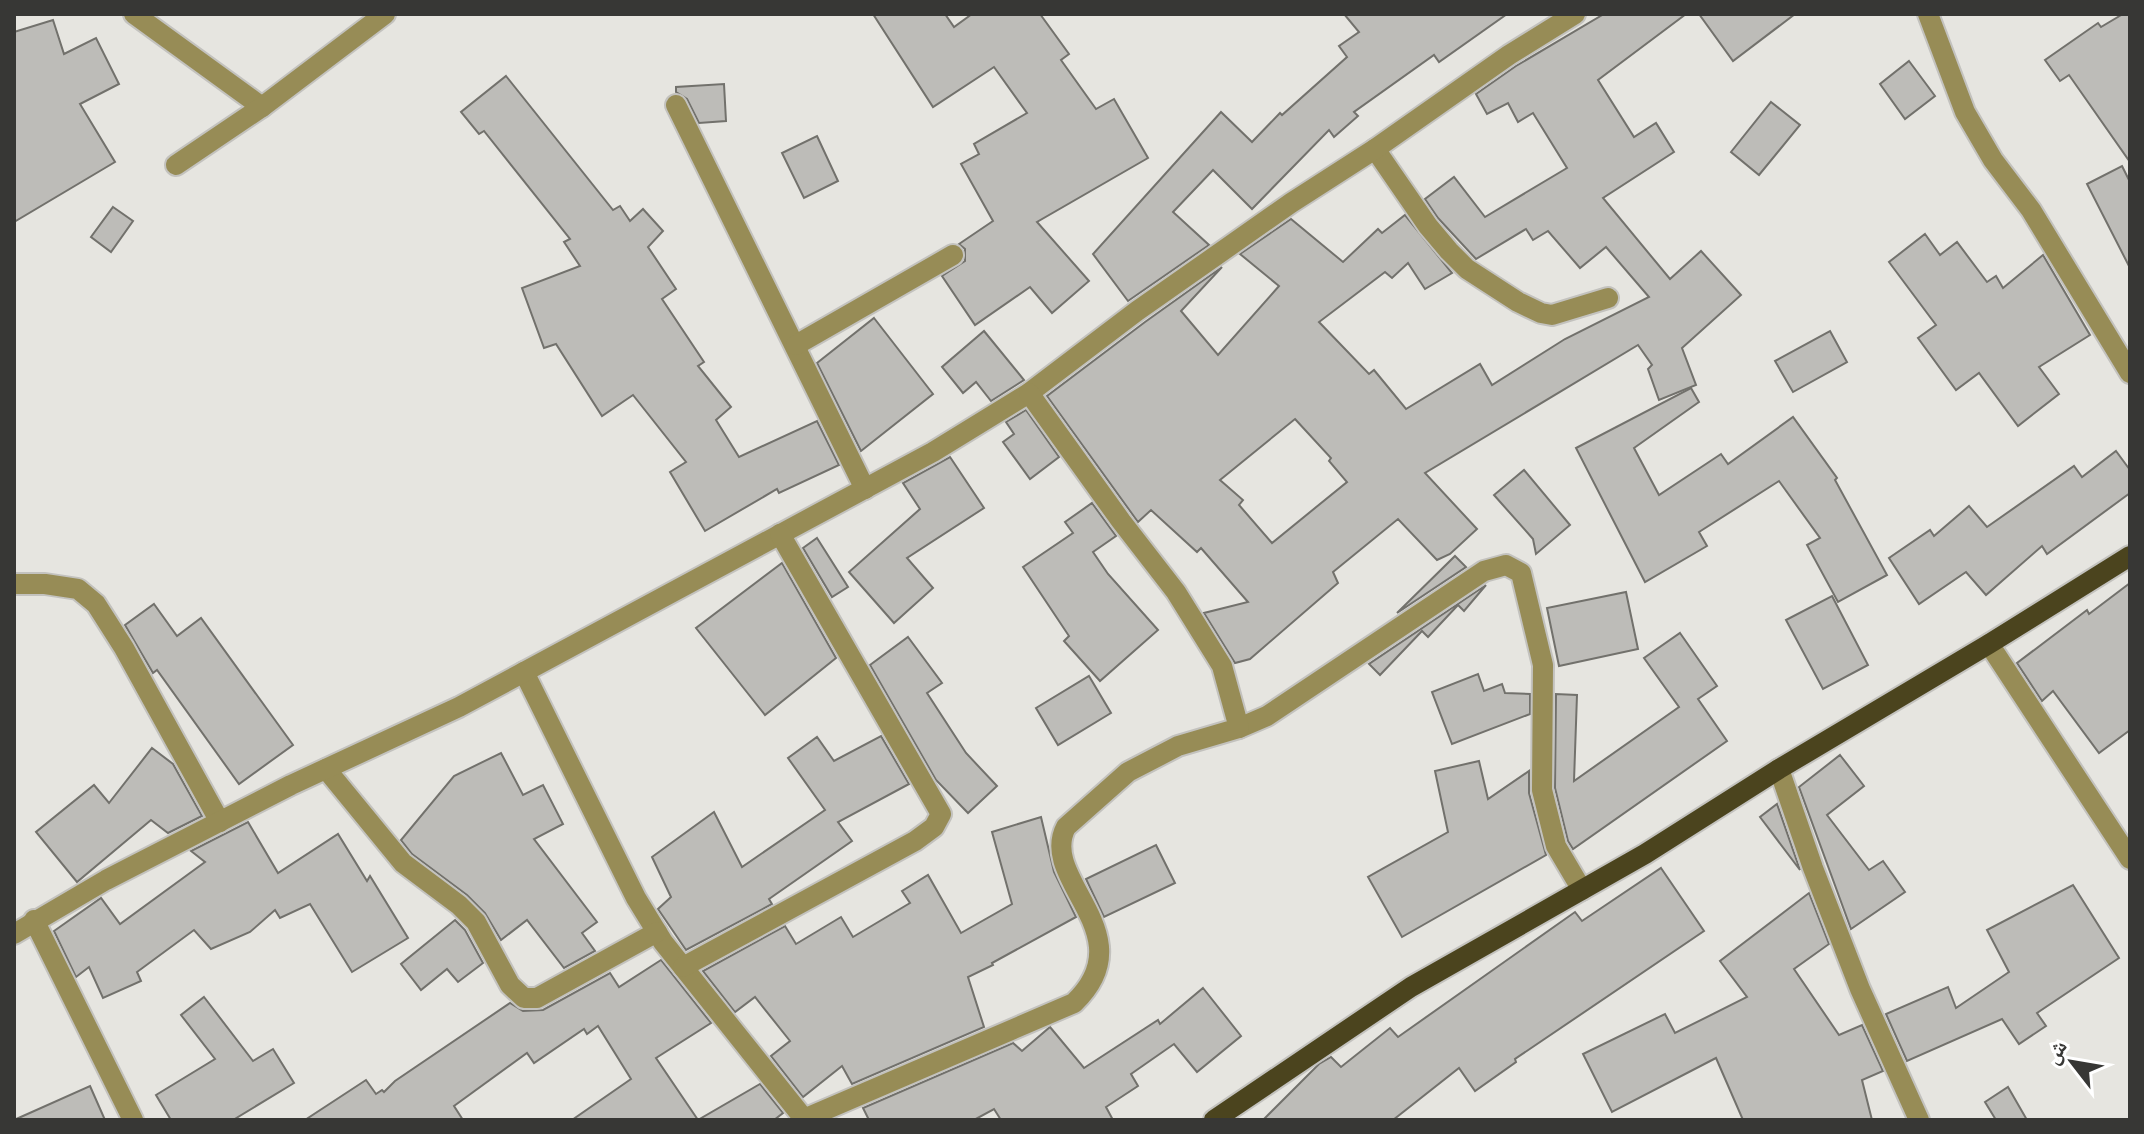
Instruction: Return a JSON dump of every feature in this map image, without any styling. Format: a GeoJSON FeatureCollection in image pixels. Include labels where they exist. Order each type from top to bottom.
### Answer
{"type":"FeatureCollection","features":[{"type":"Feature","properties":{"kind":"main road"},"geometry":{"type":"LineString","coordinates":[[1227,1117],[1411,987],[1645,854],[2130,556]]}},
{"type":"Feature","properties":{"kind":"street"},"geometry":{"type":"LineString","coordinates":[[134,14],[262,107]]}},
{"type":"Feature","properties":{"kind":"street"},"geometry":{"type":"LineString","coordinates":[[176,165],[262,107],[385,14]]}},
{"type":"Feature","properties":{"kind":"street"},"geometry":{"type":"LineString","coordinates":[[14,934],[34,920],[220,822],[459,707],[933,452],[1029,393],[1137,311],[1291,203],[1375,149],[1509,55],[1575,14]]}},
{"type":"Feature","properties":{"kind":"street"},"geometry":{"type":"LineString","coordinates":[[1928,14],[1965,112],[1993,160],[2031,210],[2130,373]]}},
{"type":"Feature","properties":{"kind":"street"},"geometry":{"type":"LineString","coordinates":[[676,105],[865,489]]}},
{"type":"Feature","properties":{"kind":"street"},"geometry":{"type":"LineString","coordinates":[[1375,149],[1449,251],[1467,269],[1518,302],[1552,315],[1608,298]]}},
{"type":"Feature","properties":{"kind":"street"},"geometry":{"type":"LineString","coordinates":[[796,345],[953,255]]}},
{"type":"Feature","properties":{"kind":"street"},"geometry":{"type":"LineString","coordinates":[[1029,393],[1176,592],[1222,666],[1239,728]]}},
{"type":"Feature","properties":{"kind":"street"},"geometry":{"type":"LineString","coordinates":[[683,967],[915,841],[934,827],[941,814],[780,534]]}},
{"type":"Feature","properties":{"kind":"street"},"geometry":{"type":"LineString","coordinates":[[524,672],[636,898],[657,932],[804,1120],[1074,1003],[1088,990],[1099,970],[1096,928],[1061,848],[1061,836],[1066,827],[1128,772],[1178,746],[1239,728],[1267,716],[1484,571],[1506,565],[1521,573],[1543,665],[1542,790],[1548,820],[1556,846],[1582,890]]}},
{"type":"Feature","properties":{"kind":"street"},"geometry":{"type":"LineString","coordinates":[[14,584],[45,584],[78,589],[96,604],[124,648],[220,822]]}},
{"type":"Feature","properties":{"kind":"street"},"geometry":{"type":"LineString","coordinates":[[1989,644],[2130,859]]}},
{"type":"Feature","properties":{"kind":"street"},"geometry":{"type":"LineString","coordinates":[[326,769],[403,863],[459,905],[476,922],[510,985],[524,998],[537,998],[657,932]]}},
{"type":"Feature","properties":{"kind":"street"},"geometry":{"type":"LineString","coordinates":[[1779,769],[1860,989],[1919,1120]]}},
{"type":"Feature","properties":{"kind":"street"},"geometry":{"type":"LineString","coordinates":[[34,920],[133,1120]]}},
{"type":"Feature","properties":{"kind":"building"},"geometry":{"type":"Polygon","coordinates":[[[873,14],[945,14],[954,27],[972,14],[1040,14],[1069,54],[1061,60],[1096,109],[1114,99],[1148,158],[1037,222],[1089,281],[1052,313],[1030,287],[975,325],[942,276],[965,261],[965,249],[959,244],[993,221],[961,164],[979,154],[974,144],[1027,113],[994,67],[933,107],[873,14]]]}},
{"type":"Feature","properties":{"kind":"building"},"geometry":{"type":"Polygon","coordinates":[[[1344,14],[1507,14],[1439,62],[1434,55],[1354,112],[1358,116],[1334,137],[1329,130],[1252,209],[1213,170],[1173,212],[1209,245],[1128,301],[1093,254],[1221,112],[1252,142],[1280,113],[1282,115],[1347,57],[1339,46],[1359,32],[1344,14]]]}},
{"type":"Feature","properties":{"kind":"building"},"geometry":{"type":"Polygon","coordinates":[[[1604,14],[1686,14],[1598,80],[1634,137],[1656,123],[1674,152],[1603,198],[1670,279],[1701,251],[1741,295],[1682,348],[1696,385],[1659,400],[1648,369],[1652,365],[1638,345],[1425,473],[1477,529],[1450,554],[1437,560],[1398,519],[1333,572],[1338,583],[1250,659],[1235,663],[1204,613],[1248,602],[1201,548],[1197,552],[1151,510],[1138,522],[1047,396],[1222,267],[1181,311],[1218,355],[1279,286],[1240,254],[1291,219],[1343,262],[1378,229],[1382,233],[1405,215],[1452,273],[1425,289],[1408,263],[1392,278],[1385,272],[1319,322],[1369,374],[1374,370],[1406,409],[1480,364],[1492,385],[1565,339],[1649,297],[1606,247],[1580,268],[1548,231],[1533,240],[1526,229],[1476,259],[1438,218],[1425,199],[1454,177],[1485,217],[1567,168],[1533,113],[1518,122],[1508,103],[1487,114],[1476,94],[1516,66],[1604,14]],[[1295,419],[1220,480],[1243,500],[1239,505],[1272,543],[1347,482],[1329,461],[1331,458],[1295,419]]]}},
{"type":"Feature","properties":{"kind":"building"},"geometry":{"type":"Polygon","coordinates":[[[1699,14],[1795,14],[1733,61],[1699,14]]]}},
{"type":"Feature","properties":{"kind":"building"},"geometry":{"type":"Polygon","coordinates":[[[2123,14],[2130,14],[2130,162],[2069,75],[2060,81],[2045,60],[2098,23],[2101,27],[2123,14]]]}},
{"type":"Feature","properties":{"kind":"building"},"geometry":{"type":"Polygon","coordinates":[[[53,20],[64,54],[96,38],[119,84],[80,104],[115,162],[14,222],[14,32],[53,20]]]}},
{"type":"Feature","properties":{"kind":"building"},"geometry":{"type":"Polygon","coordinates":[[[1909,61],[1935,96],[1905,119],[1880,84],[1909,61]]]}},
{"type":"Feature","properties":{"kind":"building"},"geometry":{"type":"Polygon","coordinates":[[[506,76],[613,210],[620,206],[630,221],[643,209],[663,231],[648,247],[676,289],[662,299],[704,362],[698,366],[731,407],[716,420],[739,457],[817,421],[839,465],[779,493],[777,489],[705,531],[670,472],[686,462],[633,395],[602,416],[556,344],[544,348],[522,288],[580,266],[564,242],[570,239],[484,131],[479,134],[461,112],[506,76]]]}},
{"type":"Feature","properties":{"kind":"building"},"geometry":{"type":"Polygon","coordinates":[[[724,84],[726,121],[699,123],[687,99],[676,92],[676,87],[724,84]]]}},
{"type":"Feature","properties":{"kind":"building"},"geometry":{"type":"Polygon","coordinates":[[[1771,102],[1800,125],[1759,175],[1731,152],[1771,102]]]}},
{"type":"Feature","properties":{"kind":"building"},"geometry":{"type":"Polygon","coordinates":[[[817,136],[838,181],[804,198],[782,153],[817,136]]]}},
{"type":"Feature","properties":{"kind":"building"},"geometry":{"type":"Polygon","coordinates":[[[2122,166],[2130,182],[2130,268],[2087,184],[2122,166]]]}},
{"type":"Feature","properties":{"kind":"building"},"geometry":{"type":"Polygon","coordinates":[[[113,207],[133,221],[111,252],[91,237],[113,207]]]}},
{"type":"Feature","properties":{"kind":"building"},"geometry":{"type":"Polygon","coordinates":[[[1925,234],[1940,255],[1957,242],[1987,282],[1996,276],[2003,288],[2043,255],[2090,335],[2039,367],[2059,394],[2018,426],[1979,373],[1956,390],[1918,338],[1936,325],[1889,262],[1925,234]]]}},
{"type":"Feature","properties":{"kind":"building"},"geometry":{"type":"Polygon","coordinates":[[[874,318],[933,394],[861,451],[817,363],[874,318]]]}},
{"type":"Feature","properties":{"kind":"building"},"geometry":{"type":"Polygon","coordinates":[[[984,331],[1024,380],[991,401],[976,382],[963,393],[942,367],[984,331]]]}},
{"type":"Feature","properties":{"kind":"building"},"geometry":{"type":"Polygon","coordinates":[[[1830,331],[1847,362],[1793,392],[1775,361],[1830,331]]]}},
{"type":"Feature","properties":{"kind":"building"},"geometry":{"type":"Polygon","coordinates":[[[1691,388],[1699,402],[1634,448],[1659,495],[1721,454],[1728,464],[1793,417],[1837,478],[1835,480],[1887,575],[1838,602],[1807,545],[1820,538],[1779,481],[1699,532],[1707,546],[1645,582],[1576,448],[1691,388]]]}},
{"type":"Feature","properties":{"kind":"building"},"geometry":{"type":"Polygon","coordinates":[[[1026,410],[1059,457],[1030,479],[1003,442],[1014,434],[1006,422],[1026,410]]]}},
{"type":"Feature","properties":{"kind":"building"},"geometry":{"type":"Polygon","coordinates":[[[2116,451],[2130,470],[2130,493],[2047,554],[2042,546],[1986,595],[1966,572],[1919,604],[1889,558],[1930,530],[1934,536],[1969,506],[1987,527],[2074,466],[2082,477],[2116,451]]]}},
{"type":"Feature","properties":{"kind":"building"},"geometry":{"type":"Polygon","coordinates":[[[950,457],[984,508],[907,558],[933,588],[894,623],[849,572],[920,509],[903,483],[950,457]]]}},
{"type":"Feature","properties":{"kind":"building"},"geometry":{"type":"Polygon","coordinates":[[[1524,470],[1570,525],[1536,554],[1533,539],[1494,495],[1524,470]]]}},
{"type":"Feature","properties":{"kind":"building"},"geometry":{"type":"Polygon","coordinates":[[[1092,503],[1116,536],[1093,552],[1108,574],[1158,630],[1100,681],[1064,641],[1069,636],[1023,567],[1073,533],[1065,522],[1092,503]]]}},
{"type":"Feature","properties":{"kind":"building"},"geometry":{"type":"Polygon","coordinates":[[[817,538],[848,587],[832,597],[803,548],[817,538]]]}},
{"type":"Feature","properties":{"kind":"building"},"geometry":{"type":"Polygon","coordinates":[[[1455,556],[1466,567],[1397,613],[1455,556]]]}},
{"type":"Feature","properties":{"kind":"building"},"geometry":{"type":"Polygon","coordinates":[[[782,563],[836,658],[765,715],[696,628],[782,563]]]}},
{"type":"Feature","properties":{"kind":"building"},"geometry":{"type":"Polygon","coordinates":[[[2130,583],[2130,730],[2099,753],[2053,691],[2042,701],[2017,663],[2087,610],[2089,614],[2130,583]]]}},
{"type":"Feature","properties":{"kind":"building"},"geometry":{"type":"Polygon","coordinates":[[[1486,585],[1464,611],[1458,605],[1428,637],[1422,631],[1380,675],[1369,664],[1486,585]]]}},
{"type":"Feature","properties":{"kind":"building"},"geometry":{"type":"Polygon","coordinates":[[[1626,592],[1638,649],[1559,666],[1547,608],[1626,592]]]}},
{"type":"Feature","properties":{"kind":"building"},"geometry":{"type":"Polygon","coordinates":[[[1832,596],[1868,665],[1823,689],[1786,620],[1832,596]]]}},
{"type":"Feature","properties":{"kind":"building"},"geometry":{"type":"Polygon","coordinates":[[[154,604],[177,636],[201,618],[293,745],[239,784],[157,670],[153,673],[125,625],[154,604]]]}},
{"type":"Feature","properties":{"kind":"building"},"geometry":{"type":"Polygon","coordinates":[[[1680,633],[1717,686],[1698,699],[1727,741],[1573,849],[1568,841],[1555,788],[1556,694],[1577,695],[1574,781],[1679,707],[1644,658],[1680,633]]]}},
{"type":"Feature","properties":{"kind":"building"},"geometry":{"type":"Polygon","coordinates":[[[908,637],[942,683],[927,693],[966,753],[997,786],[968,813],[936,780],[870,665],[908,637]]]}},
{"type":"Feature","properties":{"kind":"building"},"geometry":{"type":"Polygon","coordinates":[[[1478,674],[1484,691],[1502,684],[1505,693],[1530,694],[1530,714],[1452,744],[1432,692],[1478,674]]]}},
{"type":"Feature","properties":{"kind":"building"},"geometry":{"type":"Polygon","coordinates":[[[1089,676],[1111,713],[1058,745],[1036,708],[1089,676]]]}},
{"type":"Feature","properties":{"kind":"building"},"geometry":{"type":"Polygon","coordinates":[[[881,736],[909,784],[838,822],[852,841],[769,899],[772,904],[686,950],[658,909],[671,897],[652,857],[714,812],[742,867],[825,810],[788,758],[817,737],[834,761],[881,736]]]}},
{"type":"Feature","properties":{"kind":"building"},"geometry":{"type":"Polygon","coordinates":[[[152,748],[173,764],[202,816],[168,833],[151,820],[77,882],[36,832],[94,785],[109,803],[152,748]]]}},
{"type":"Feature","properties":{"kind":"building"},"geometry":{"type":"Polygon","coordinates":[[[501,753],[523,795],[543,785],[563,824],[534,839],[597,922],[582,933],[595,951],[564,968],[527,920],[501,940],[485,913],[467,895],[412,854],[401,840],[454,776],[501,753]]]}},
{"type":"Feature","properties":{"kind":"building"},"geometry":{"type":"Polygon","coordinates":[[[1840,755],[1864,786],[1827,815],[1869,870],[1883,861],[1905,892],[1851,929],[1799,787],[1840,755]]]}},
{"type":"Feature","properties":{"kind":"building"},"geometry":{"type":"Polygon","coordinates":[[[1479,761],[1488,799],[1529,771],[1529,793],[1546,855],[1402,937],[1368,877],[1448,832],[1435,771],[1479,761]]]}},
{"type":"Feature","properties":{"kind":"building"},"geometry":{"type":"Polygon","coordinates":[[[1777,804],[1800,870],[1760,817],[1777,804]]]}},
{"type":"Feature","properties":{"kind":"building"},"geometry":{"type":"Polygon","coordinates":[[[1041,817],[1054,872],[1076,917],[968,977],[984,1027],[852,1084],[842,1066],[803,1097],[771,1056],[790,1041],[755,997],[735,1012],[703,971],[785,926],[796,944],[841,917],[853,937],[910,903],[902,891],[928,875],[961,933],[1012,904],[992,832],[1041,817]]]}},
{"type":"Feature","properties":{"kind":"building"},"geometry":{"type":"Polygon","coordinates":[[[248,822],[278,873],[338,834],[367,881],[370,876],[408,938],[352,972],[310,904],[280,918],[275,910],[250,932],[211,949],[194,930],[137,972],[141,981],[103,998],[89,967],[76,977],[54,931],[101,898],[120,924],[205,862],[191,851],[248,822]]]}},
{"type":"Feature","properties":{"kind":"building"},"geometry":{"type":"Polygon","coordinates":[[[1156,845],[1175,883],[1104,917],[1086,879],[1156,845]]]}},
{"type":"Feature","properties":{"kind":"building"},"geometry":{"type":"Polygon","coordinates":[[[1661,868],[1704,931],[1515,1059],[1516,1062],[1475,1091],[1459,1068],[1393,1120],[1263,1120],[1319,1064],[1331,1057],[1341,1067],[1390,1028],[1398,1037],[1575,912],[1582,921],[1661,868]]]}},
{"type":"Feature","properties":{"kind":"building"},"geometry":{"type":"Polygon","coordinates":[[[2073,885],[2119,958],[2037,1013],[2046,1026],[2019,1044],[2002,1019],[1907,1061],[1886,1014],[1948,987],[1956,1008],[2009,972],[1987,930],[2073,885]]]}},
{"type":"Feature","properties":{"kind":"building"},"geometry":{"type":"Polygon","coordinates":[[[1809,893],[1829,944],[1794,969],[1839,1035],[1862,1025],[1883,1071],[1862,1080],[1872,1120],[1743,1120],[1716,1058],[1612,1112],[1583,1054],[1665,1014],[1675,1033],[1747,997],[1720,961],[1809,893]]]}},
{"type":"Feature","properties":{"kind":"building"},"geometry":{"type":"Polygon","coordinates":[[[455,920],[465,930],[483,963],[458,982],[447,969],[421,990],[401,964],[455,920]]]}},
{"type":"Feature","properties":{"kind":"building"},"geometry":{"type":"Polygon","coordinates":[[[661,960],[711,1023],[656,1058],[698,1120],[572,1120],[631,1079],[598,1026],[587,1034],[584,1029],[534,1063],[527,1053],[454,1106],[463,1120],[305,1120],[366,1080],[376,1094],[382,1090],[384,1092],[395,1081],[510,1003],[523,1011],[543,1010],[610,973],[619,987],[661,960]]]}},
{"type":"Feature","properties":{"kind":"building"},"geometry":{"type":"Polygon","coordinates":[[[1203,988],[1241,1036],[1197,1072],[1174,1044],[1131,1074],[1138,1086],[1106,1107],[1113,1120],[1001,1120],[994,1109],[974,1120],[869,1120],[863,1108],[1013,1043],[1022,1051],[1050,1027],[1084,1068],[1158,1020],[1160,1024],[1203,988]]]}},
{"type":"Feature","properties":{"kind":"building"},"geometry":{"type":"Polygon","coordinates":[[[204,997],[253,1061],[273,1049],[294,1083],[233,1120],[171,1120],[156,1095],[215,1059],[181,1015],[204,997]]]}},
{"type":"Feature","properties":{"kind":"building"},"geometry":{"type":"Polygon","coordinates":[[[760,1084],[783,1113],[774,1120],[698,1120],[760,1084]]]}},
{"type":"Feature","properties":{"kind":"building"},"geometry":{"type":"Polygon","coordinates":[[[90,1086],[105,1120],[14,1120],[90,1086]]]}},
{"type":"Feature","properties":{"kind":"building"},"geometry":{"type":"Polygon","coordinates":[[[2008,1087],[2027,1120],[1996,1120],[1985,1102],[2008,1087]]]}}]}
